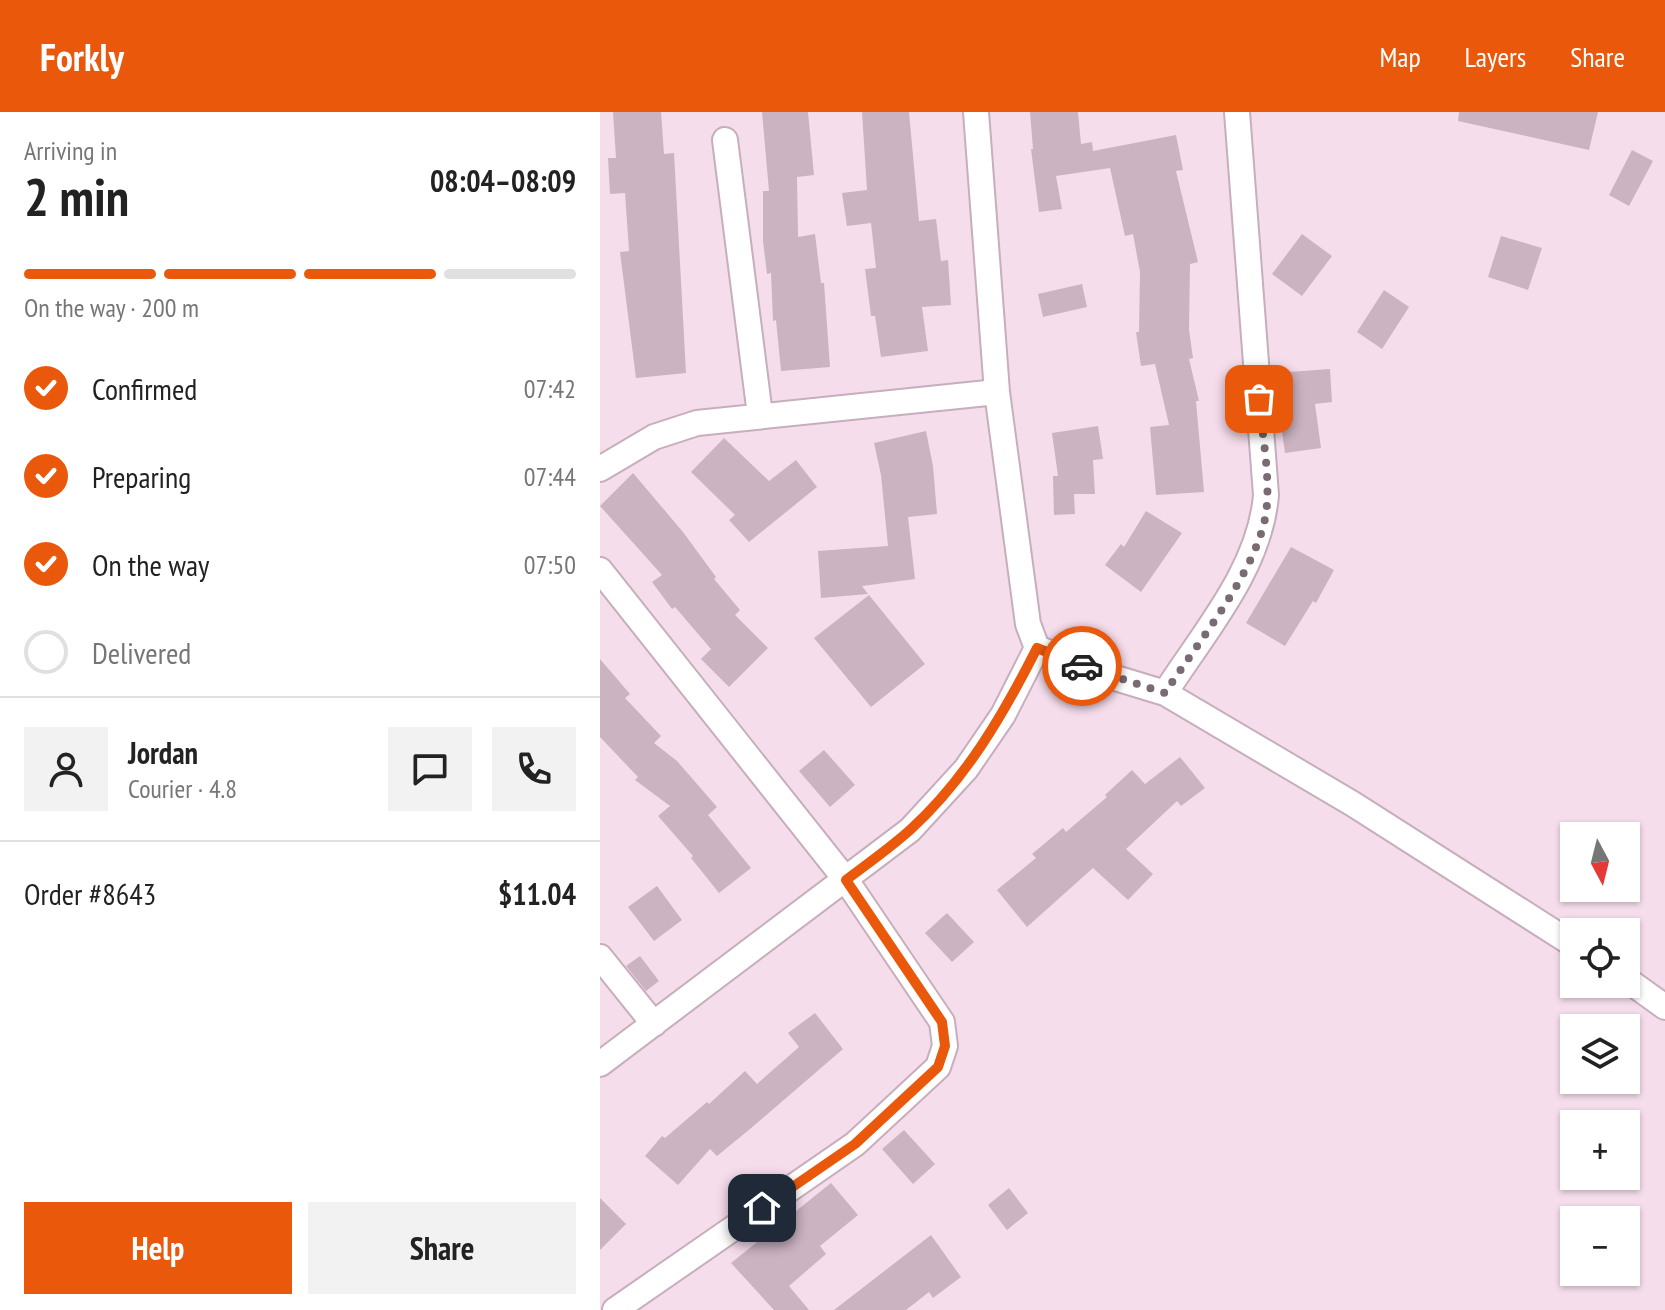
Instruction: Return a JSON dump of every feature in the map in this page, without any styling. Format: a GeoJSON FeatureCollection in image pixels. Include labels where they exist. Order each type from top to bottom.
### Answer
{"type":"FeatureCollection","features":[{"type":"Feature","properties":{"kind":"street"},"geometry":{"type":"LineString","coordinates":[[600,1064],[910,830],[966,769],[1003,715],[1037,648],[1028,624],[997,392],[976,112]]}},
{"type":"Feature","properties":{"kind":"street"},"geometry":{"type":"LineString","coordinates":[[1165,693],[1243,573],[1264,523],[1266,495],[1237,112]]}},
{"type":"Feature","properties":{"kind":"street"},"geometry":{"type":"LineString","coordinates":[[725,140],[760,415]]}},
{"type":"Feature","properties":{"kind":"street"},"geometry":{"type":"LineString","coordinates":[[600,469],[654,437],[697,423],[997,392]]}},
{"type":"Feature","properties":{"kind":"street"},"geometry":{"type":"LineString","coordinates":[[600,570],[846,880],[942,1022],[945,1046],[938,1067],[855,1144],[615,1310]]}},
{"type":"Feature","properties":{"kind":"street"},"geometry":{"type":"LineString","coordinates":[[1037,648],[1109,676],[1165,693],[1353,804],[1560,936]]}},
{"type":"Feature","properties":{"kind":"street"},"geometry":{"type":"LineString","coordinates":[[600,957],[654,1024]]}},
{"type":"Feature","properties":{"kind":"street"},"geometry":{"type":"LineString","coordinates":[[1640,989],[1665,1007]]}},
{"type":"Feature","properties":{"kind":"building"},"geometry":{"type":"Polygon","coordinates":[[[613,112],[661,112],[664,154],[674,153],[686,373],[636,378],[620,252],[629,251],[625,193],[610,194],[608,158],[616,158],[613,112]]]}},
{"type":"Feature","properties":{"kind":"building"},"geometry":{"type":"Polygon","coordinates":[[[762,112],[808,112],[814,175],[797,177],[798,237],[815,234],[821,283],[824,283],[830,367],[781,371],[776,320],[773,321],[771,273],[767,274],[763,241],[763,191],[769,191],[762,112]]]}},
{"type":"Feature","properties":{"kind":"building"},"geometry":{"type":"Polygon","coordinates":[[[862,112],[909,112],[919,221],[936,219],[941,261],[948,260],[951,305],[922,307],[928,351],[881,357],[875,316],[871,316],[865,269],[876,268],[871,223],[847,226],[842,193],[867,190],[862,112]]]}},
{"type":"Feature","properties":{"kind":"building"},"geometry":{"type":"Polygon","coordinates":[[[1030,112],[1078,112],[1081,144],[1092,142],[1093,151],[1176,135],[1183,170],[1176,171],[1198,262],[1190,264],[1189,330],[1193,358],[1189,359],[1199,401],[1196,401],[1204,492],[1156,495],[1150,427],[1169,425],[1155,364],[1141,366],[1136,332],[1139,332],[1140,272],[1133,234],[1125,236],[1110,168],[1056,176],[1062,209],[1039,212],[1030,112]]]}},
{"type":"Feature","properties":{"kind":"building"},"geometry":{"type":"Polygon","coordinates":[[[1459,112],[1598,112],[1589,150],[1458,121],[1459,112]]]}},
{"type":"Feature","properties":{"kind":"building"},"geometry":{"type":"Polygon","coordinates":[[[1632,150],[1653,161],[1629,206],[1609,195],[1632,150]]]}},
{"type":"Feature","properties":{"kind":"building"},"geometry":{"type":"Polygon","coordinates":[[[1302,234],[1332,256],[1302,296],[1272,274],[1302,234]]]}},
{"type":"Feature","properties":{"kind":"building"},"geometry":{"type":"Polygon","coordinates":[[[1501,236],[1542,248],[1528,290],[1488,277],[1501,236]]]}},
{"type":"Feature","properties":{"kind":"building"},"geometry":{"type":"Polygon","coordinates":[[[1082,284],[1087,307],[1043,317],[1038,294],[1082,284]]]}},
{"type":"Feature","properties":{"kind":"building"},"geometry":{"type":"Polygon","coordinates":[[[1384,290],[1409,307],[1382,349],[1357,332],[1384,290]]]}},
{"type":"Feature","properties":{"kind":"building"},"geometry":{"type":"Polygon","coordinates":[[[1330,369],[1332,402],[1315,404],[1321,448],[1285,453],[1281,425],[1292,424],[1289,372],[1330,369]]]}},
{"type":"Feature","properties":{"kind":"building"},"geometry":{"type":"Polygon","coordinates":[[[1098,426],[1103,459],[1093,460],[1095,494],[1074,494],[1075,514],[1054,515],[1053,476],[1058,476],[1052,433],[1098,426]]]}},
{"type":"Feature","properties":{"kind":"building"},"geometry":{"type":"Polygon","coordinates":[[[926,431],[937,514],[908,517],[915,579],[862,586],[868,594],[821,598],[818,551],[888,546],[881,475],[874,443],[926,431]]]}},
{"type":"Feature","properties":{"kind":"building"},"geometry":{"type":"Polygon","coordinates":[[[724,438],[769,481],[796,460],[817,487],[749,542],[729,520],[735,515],[691,472],[724,438]]]}},
{"type":"Feature","properties":{"kind":"building"},"geometry":{"type":"Polygon","coordinates":[[[633,473],[683,532],[716,577],[714,579],[740,610],[735,615],[768,648],[729,687],[701,659],[711,649],[675,607],[672,609],[652,582],[662,575],[600,506],[633,473]]]}},
{"type":"Feature","properties":{"kind":"building"},"geometry":{"type":"Polygon","coordinates":[[[1146,511],[1182,533],[1141,592],[1105,565],[1121,544],[1124,547],[1146,511]]]}},
{"type":"Feature","properties":{"kind":"building"},"geometry":{"type":"Polygon","coordinates":[[[1291,547],[1334,570],[1316,603],[1313,601],[1285,646],[1246,623],[1291,547]]]}},
{"type":"Feature","properties":{"kind":"building"},"geometry":{"type":"Polygon","coordinates":[[[869,595],[925,664],[871,707],[814,638],[869,595]]]}},
{"type":"Feature","properties":{"kind":"building"},"geometry":{"type":"Polygon","coordinates":[[[600,659],[630,694],[625,698],[661,736],[654,743],[677,761],[717,807],[708,815],[751,868],[719,893],[691,858],[693,856],[658,816],[670,806],[635,780],[638,777],[600,737],[600,659]]]}},
{"type":"Feature","properties":{"kind":"building"},"geometry":{"type":"Polygon","coordinates":[[[824,750],[855,785],[830,807],[799,771],[824,750]]]}},
{"type":"Feature","properties":{"kind":"building"},"geometry":{"type":"Polygon","coordinates":[[[1180,757],[1205,788],[1181,806],[1177,801],[1126,849],[1153,874],[1128,900],[1093,868],[1027,927],[997,890],[1036,858],[1032,854],[1063,828],[1066,832],[1107,797],[1105,795],[1132,770],[1145,784],[1180,757]]]}},
{"type":"Feature","properties":{"kind":"building"},"geometry":{"type":"Polygon","coordinates":[[[657,886],[682,920],[654,941],[628,907],[657,886]]]}},
{"type":"Feature","properties":{"kind":"building"},"geometry":{"type":"Polygon","coordinates":[[[947,913],[974,942],[952,962],[925,933],[947,913]]]}},
{"type":"Feature","properties":{"kind":"building"},"geometry":{"type":"Polygon","coordinates":[[[640,956],[659,981],[646,991],[626,966],[640,956]]]}},
{"type":"Feature","properties":{"kind":"building"},"geometry":{"type":"Polygon","coordinates":[[[815,1013],[843,1049],[750,1129],[717,1156],[710,1149],[678,1185],[645,1156],[662,1136],[665,1138],[707,1102],[709,1104],[745,1071],[757,1084],[799,1047],[788,1033],[815,1013]]]}},
{"type":"Feature","properties":{"kind":"building"},"geometry":{"type":"Polygon","coordinates":[[[904,1130],[935,1164],[913,1184],[882,1149],[904,1130]]]}},
{"type":"Feature","properties":{"kind":"building"},"geometry":{"type":"Polygon","coordinates":[[[831,1183],[858,1215],[820,1246],[826,1254],[789,1286],[809,1310],[774,1310],[731,1263],[831,1183]]]}},
{"type":"Feature","properties":{"kind":"building"},"geometry":{"type":"Polygon","coordinates":[[[1009,1188],[1028,1213],[1007,1230],[988,1205],[1009,1188]]]}},
{"type":"Feature","properties":{"kind":"building"},"geometry":{"type":"Polygon","coordinates":[[[600,1198],[626,1224],[600,1250],[600,1198]]]}},
{"type":"Feature","properties":{"kind":"building"},"geometry":{"type":"Polygon","coordinates":[[[931,1235],[961,1277],[933,1298],[929,1292],[906,1310],[834,1310],[931,1235]]]}},
{"type":"Feature","properties":{"kind":"way so far"},"geometry":{"type":"LineString","coordinates":[[1082,666],[1165,693],[1243,573],[1264,523],[1266,495],[1259,399]]}},
{"type":"Feature","properties":{"kind":"route"},"geometry":{"type":"LineString","coordinates":[[762,1208],[855,1144],[938,1067],[945,1046],[942,1022],[846,880],[910,830],[966,769],[1003,715],[1037,648],[1082,666]]}}]}
